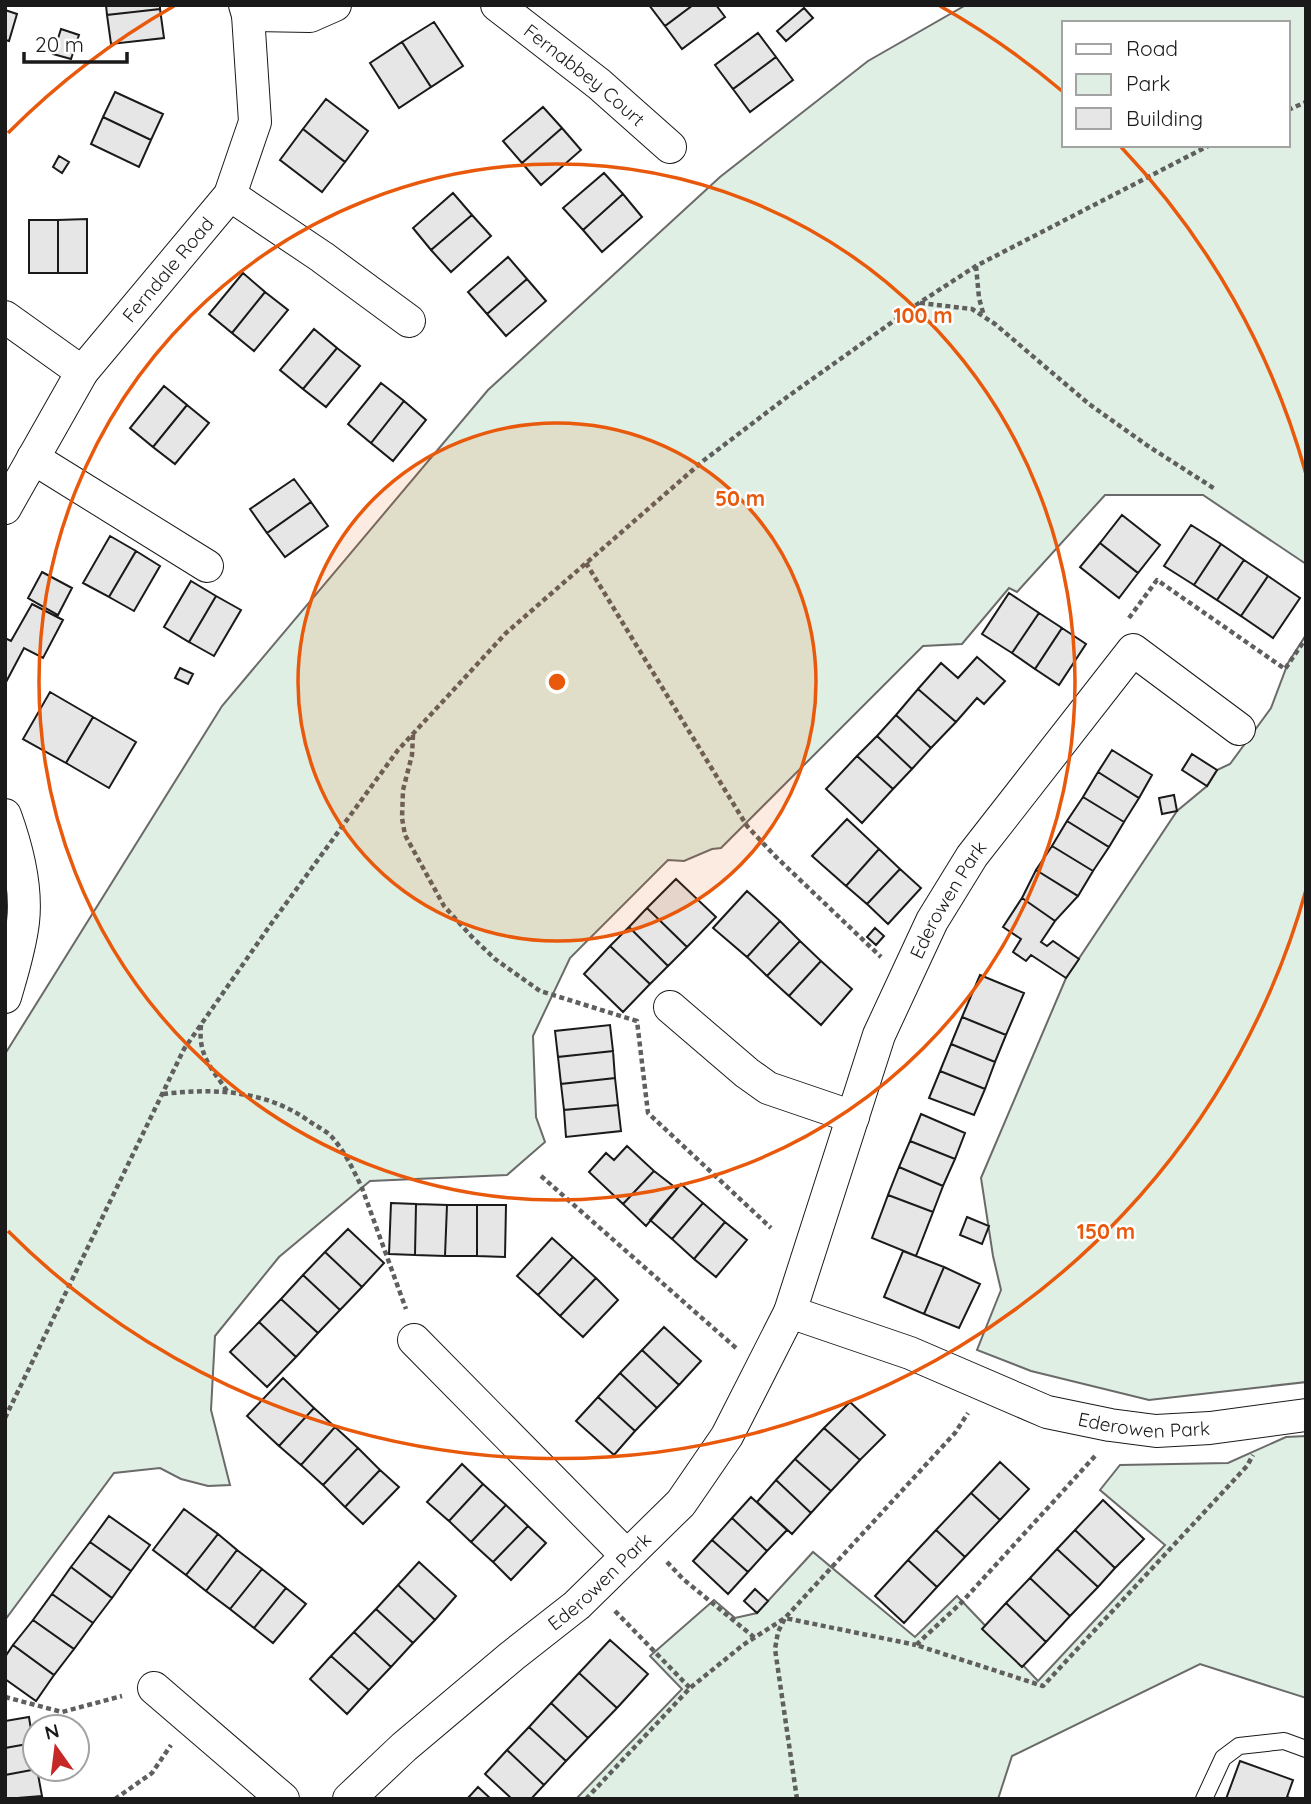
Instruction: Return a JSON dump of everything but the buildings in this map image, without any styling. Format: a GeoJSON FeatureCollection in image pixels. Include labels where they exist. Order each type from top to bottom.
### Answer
{"type":"FeatureCollection","features":[{"type":"Feature","properties":{"kind":"street"},"geometry":{"type":"LineString","coordinates":[[247,10],[310,16],[335,5]]}},
{"type":"Feature","properties":{"kind":"street","name":"Fernabbey Court"},"geometry":{"type":"LineString","coordinates":[[497,5],[599,84],[670,147]]}},
{"type":"Feature","properties":{"kind":"street","name":"Ferndale Road"},"geometry":{"type":"LineString","coordinates":[[5,508],[82,372],[230,195],[255,122],[247,10]]}},
{"type":"Feature","properties":{"kind":"street"},"geometry":{"type":"LineString","coordinates":[[230,195],[322,257],[409,321]]}},
{"type":"Feature","properties":{"kind":"street"},"geometry":{"type":"LineString","coordinates":[[5,317],[82,372]]}},
{"type":"Feature","properties":{"kind":"street"},"geometry":{"type":"LineString","coordinates":[[33,458],[207,566]]}},
{"type":"Feature","properties":{"kind":"street","name":"Ederowen Park"},"geometry":{"type":"LineString","coordinates":[[349,1799],[404,1747],[577,1605],[681,1503],[727,1436],[790,1312],[879,1035],[932,921],[972,856],[1133,650],[1239,729]]}},
{"type":"Feature","properties":{"kind":"street"},"geometry":{"type":"LineString","coordinates":[[5,815],[19,853],[24,918],[5,997]]}},
{"type":"Feature","properties":{"kind":"street"},"geometry":{"type":"LineString","coordinates":[[670,1007],[768,1088],[853,1117]]}},
{"type":"Feature","properties":{"kind":"street","name":"Ederowen Park"},"geometry":{"type":"LineString","coordinates":[[790,1312],[910,1353],[1047,1412],[1110,1425],[1156,1430],[1209,1429],[1306,1415]]}},
{"type":"Feature","properties":{"kind":"street"},"geometry":{"type":"LineString","coordinates":[[414,1340],[636,1547]]}},
{"type":"Feature","properties":{"kind":"street"},"geometry":{"type":"LineString","coordinates":[[153,1688],[283,1799]]}},
{"type":"Feature","properties":{"kind":"lane"},"geometry":{"type":"LineString","coordinates":[[1204,1799],[1223,1758],[1239,1746],[1284,1741],[1306,1749]]}},
{"type":"Feature","properties":{"kind":"path"},"geometry":{"type":"LineString","coordinates":[[1290,109],[1306,102]]}},
{"type":"Feature","properties":{"kind":"path"},"geometry":{"type":"LineString","coordinates":[[5,1418],[184,1049],[390,761],[506,633],[703,461],[919,303],[976,266],[1206,147]]}},
{"type":"Feature","properties":{"kind":"path"},"geometry":{"type":"LineString","coordinates":[[976,266],[978,298],[984,317]]}},
{"type":"Feature","properties":{"kind":"path"},"geometry":{"type":"LineString","coordinates":[[919,303],[972,309],[1089,404],[1215,489]]}},
{"type":"Feature","properties":{"kind":"path"},"geometry":{"type":"LineString","coordinates":[[586,563],[747,826],[775,856],[906,978]]}},
{"type":"Feature","properties":{"kind":"path"},"geometry":{"type":"LineString","coordinates":[[1126,622],[1157,580],[1285,668],[1306,638]]}},
{"type":"Feature","properties":{"kind":"path"},"geometry":{"type":"LineString","coordinates":[[413,734],[412,755],[403,790],[402,818],[405,835],[444,906],[495,959],[540,991],[637,1021],[648,1113],[771,1228]]}},
{"type":"Feature","properties":{"kind":"path"},"geometry":{"type":"LineString","coordinates":[[201,1024],[199,1043],[227,1091]]}},
{"type":"Feature","properties":{"kind":"path"},"geometry":{"type":"LineString","coordinates":[[162,1094],[200,1090],[246,1093],[289,1107],[331,1136],[362,1188],[406,1306],[414,1340]]}},
{"type":"Feature","properties":{"kind":"path"},"geometry":{"type":"LineString","coordinates":[[541,1176],[761,1369]]}},
{"type":"Feature","properties":{"kind":"path"},"geometry":{"type":"LineString","coordinates":[[586,1799],[690,1688],[755,1637],[785,1618],[955,1433],[985,1386]]}},
{"type":"Feature","properties":{"kind":"path"},"geometry":{"type":"LineString","coordinates":[[785,1618],[916,1645],[1043,1686],[1247,1466],[1272,1421]]}},
{"type":"Feature","properties":{"kind":"path"},"geometry":{"type":"LineString","coordinates":[[916,1645],[961,1603],[1081,1474],[1104,1447],[1110,1425]]}},
{"type":"Feature","properties":{"kind":"path"},"geometry":{"type":"LineString","coordinates":[[636,1547],[683,1579],[755,1637]]}},
{"type":"Feature","properties":{"kind":"path"},"geometry":{"type":"LineString","coordinates":[[594,1588],[690,1688]]}},
{"type":"Feature","properties":{"kind":"path"},"geometry":{"type":"LineString","coordinates":[[785,1618],[778,1632],[775,1649],[797,1799]]}},
{"type":"Feature","properties":{"kind":"path"},"geometry":{"type":"LineString","coordinates":[[5,1697],[62,1712],[153,1688]]}},
{"type":"Feature","properties":{"kind":"path"},"geometry":{"type":"LineString","coordinates":[[115,1799],[152,1773],[189,1718]]}},
{"type":"Feature","properties":{"kind":"green space"},"geometry":{"type":"Polygon","coordinates":[[[966,5],[1306,5],[1306,564],[1203,495],[1105,495],[1017,592],[1009,588],[962,644],[923,646],[721,848],[684,861],[668,860],[570,958],[533,1036],[536,1117],[545,1142],[507,1175],[370,1181],[279,1257],[215,1336],[211,1410],[230,1485],[208,1486],[181,1479],[160,1468],[114,1473],[5,1620],[5,1054],[222,706],[488,390],[720,177],[868,61],[966,5]]]}},
{"type":"Feature","properties":{"kind":"green space"},"geometry":{"type":"Polygon","coordinates":[[[1306,635],[1306,1382],[1149,1400],[1031,1371],[977,1350],[1001,1290],[981,1178],[1066,978],[1177,811],[1207,786],[1217,770],[1230,764],[1271,708],[1288,663],[1306,635]]]}},
{"type":"Feature","properties":{"kind":"green space"},"geometry":{"type":"Polygon","coordinates":[[[1306,1436],[1306,1698],[1200,1664],[1012,1756],[998,1799],[576,1799],[682,1689],[650,1656],[714,1600],[735,1618],[757,1613],[813,1552],[915,1637],[957,1596],[1038,1681],[1165,1545],[1100,1490],[1120,1465],[1228,1463],[1286,1437],[1306,1436]]]}}]}
